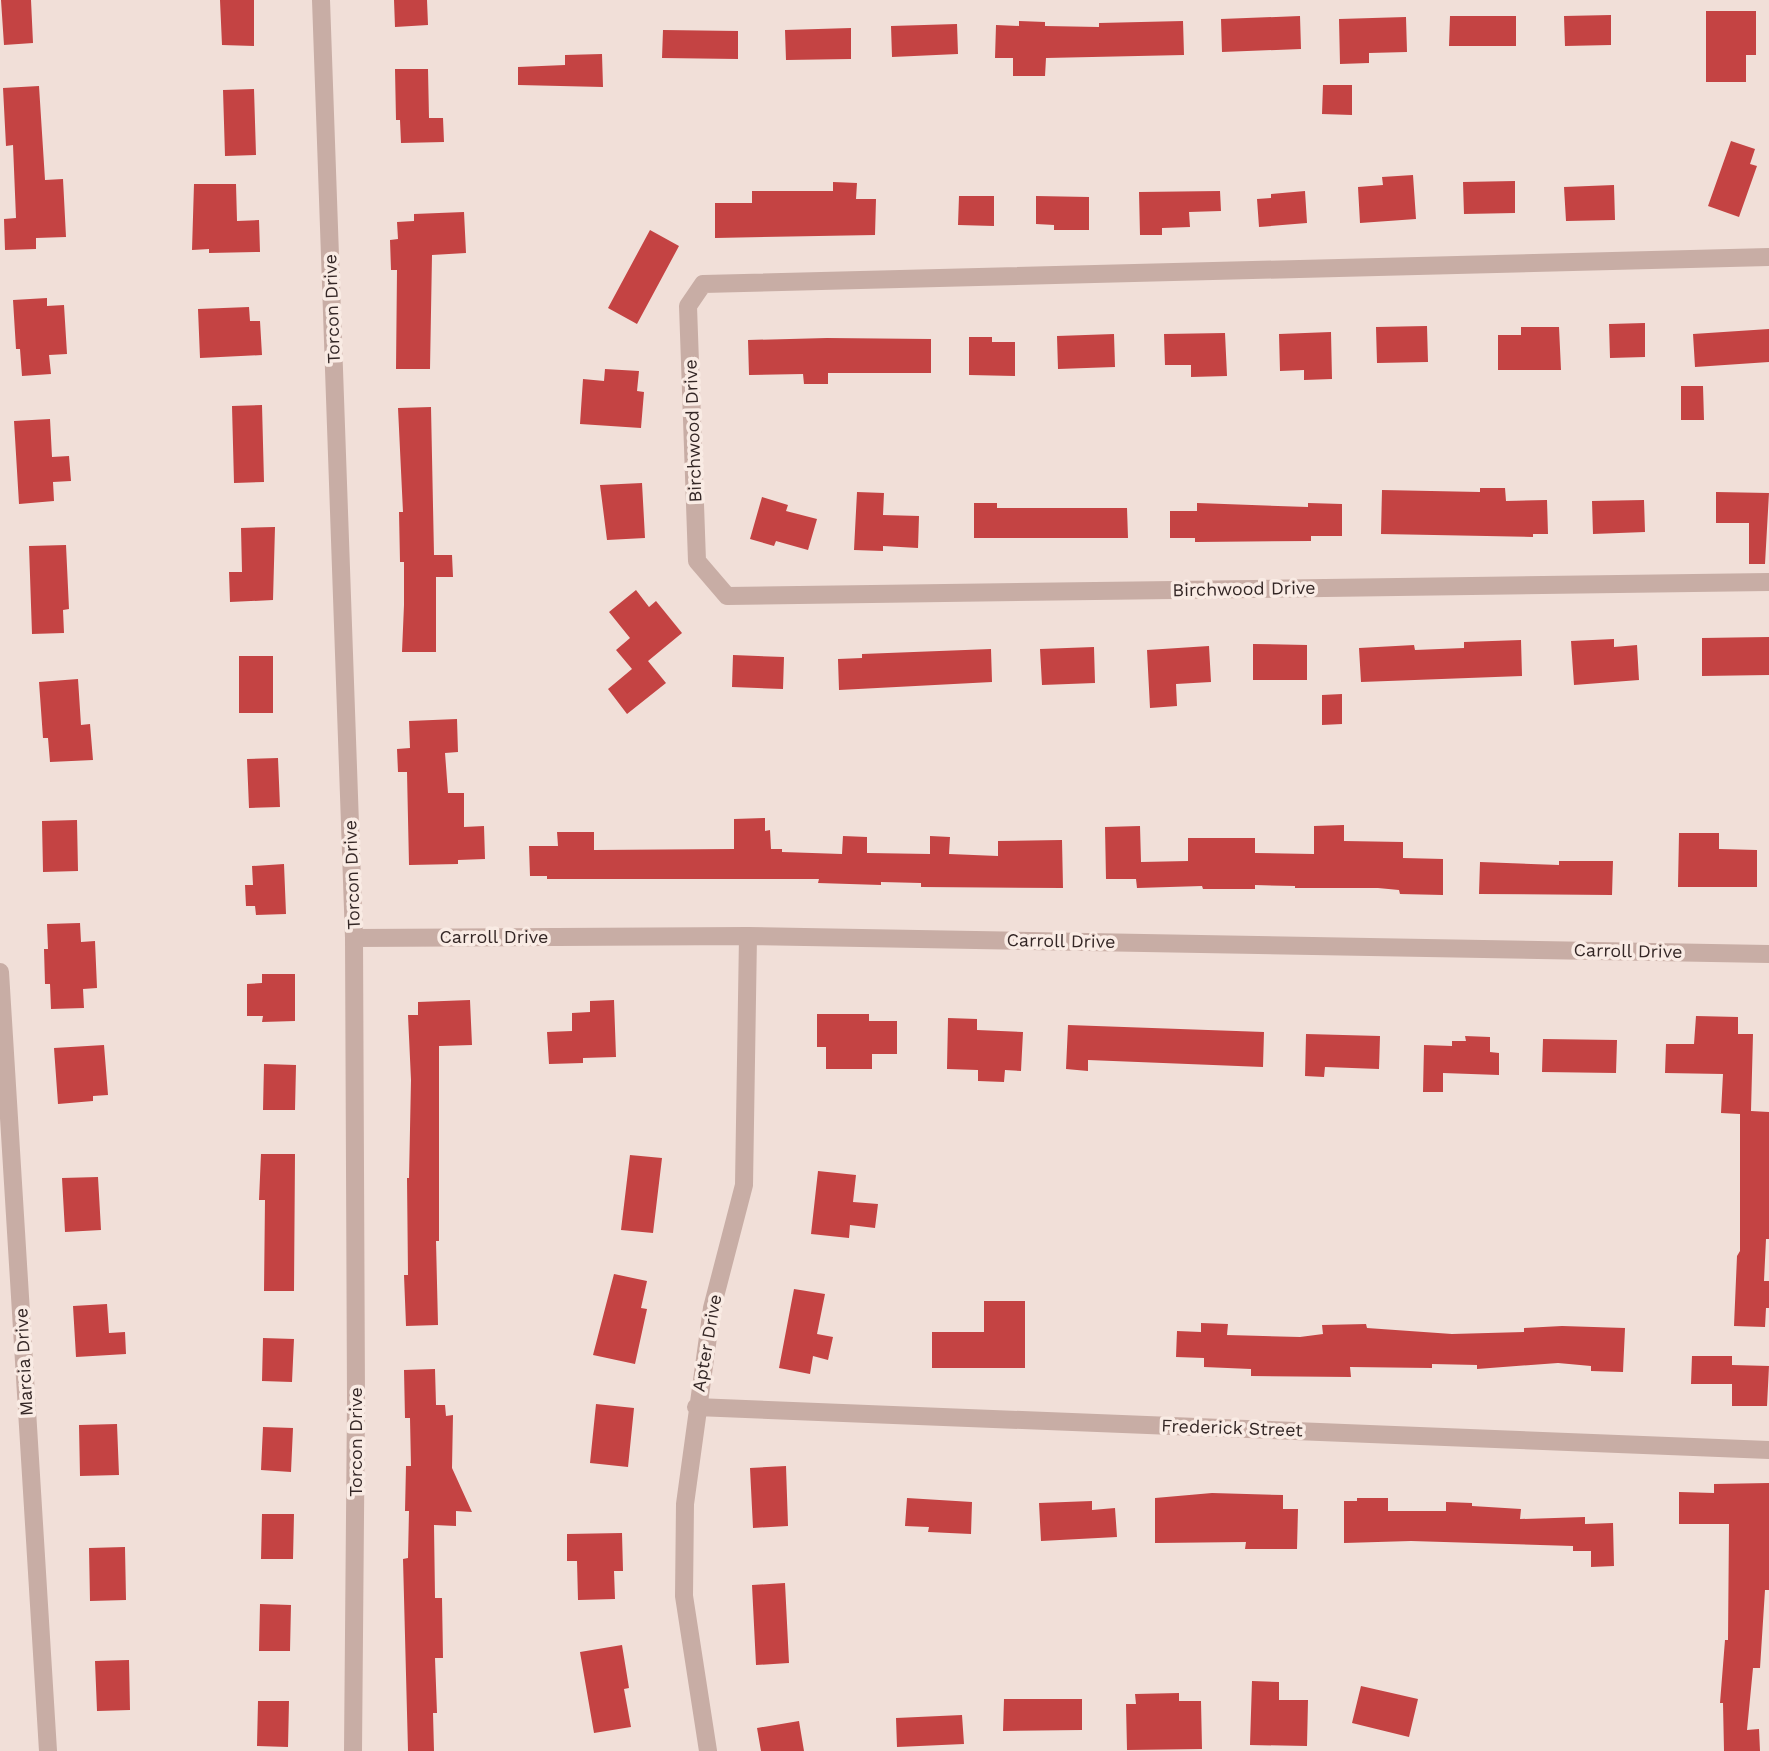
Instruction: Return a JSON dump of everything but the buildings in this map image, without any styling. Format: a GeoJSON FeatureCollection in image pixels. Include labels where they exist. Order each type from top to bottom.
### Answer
{"type":"FeatureCollection","features":[{"type":"Feature","properties":{"kind":"street","name":"Torcon Drive"},"geometry":{"type":"LineString","coordinates":[[321,0],[354,938],[356,1400],[353,1751]]}},
{"type":"Feature","properties":{"kind":"street","name":"Birchwood Drive"},"geometry":{"type":"LineString","coordinates":[[1769,257],[703,284],[688,306],[697,561],[727,596],[1769,582]]}},
{"type":"Feature","properties":{"kind":"street","name":"Carroll Drive"},"geometry":{"type":"LineString","coordinates":[[354,938],[748,936],[1769,954]]}},
{"type":"Feature","properties":{"kind":"street","name":"Apter Drive"},"geometry":{"type":"LineString","coordinates":[[708,1751],[684,1596],[685,1504],[696,1407],[712,1308],[744,1185],[748,936]]}},
{"type":"Feature","properties":{"kind":"street","name":"Marcia Drive"},"geometry":{"type":"LineString","coordinates":[[0,972],[48,1751]]}},
{"type":"Feature","properties":{"kind":"street","name":"Frederick Street"},"geometry":{"type":"LineString","coordinates":[[696,1407],[1769,1450]]}}]}
